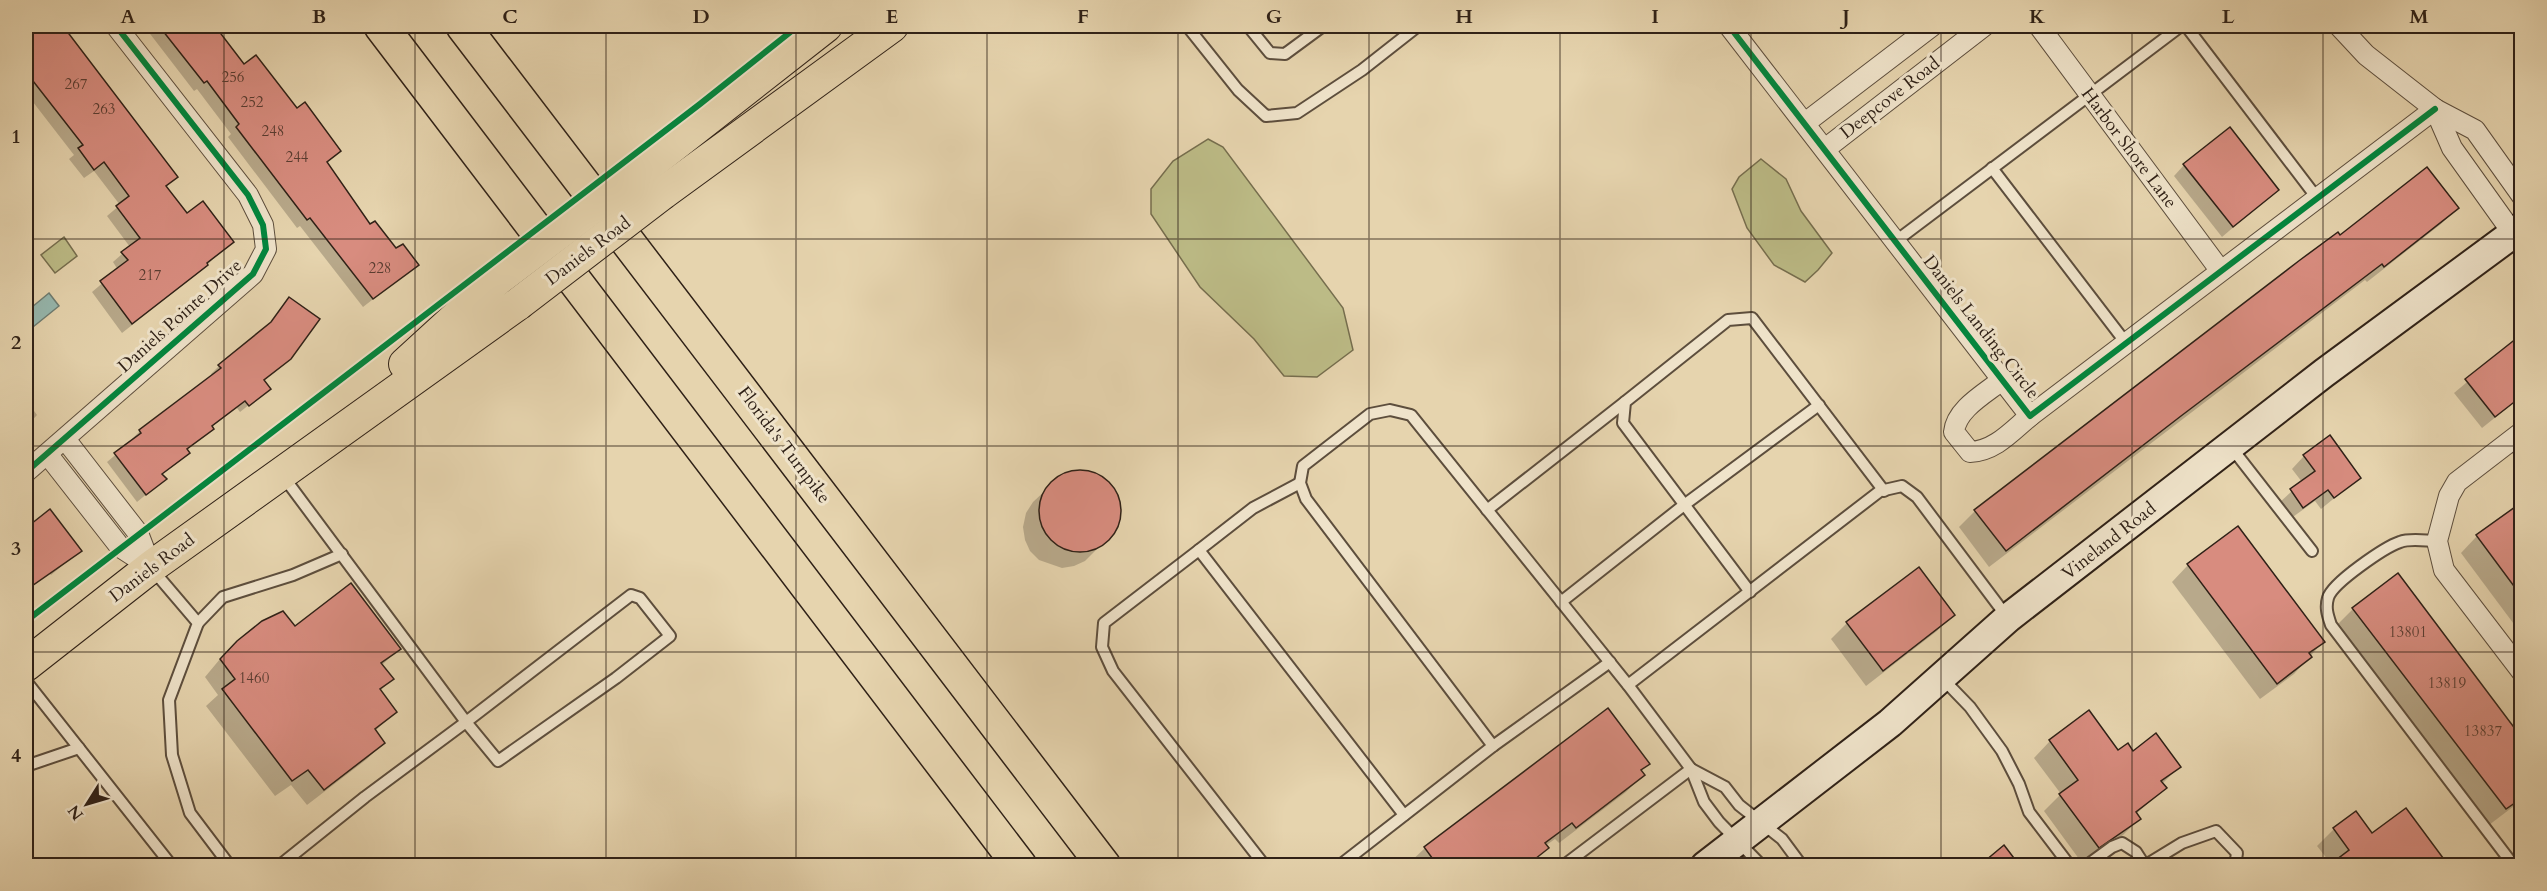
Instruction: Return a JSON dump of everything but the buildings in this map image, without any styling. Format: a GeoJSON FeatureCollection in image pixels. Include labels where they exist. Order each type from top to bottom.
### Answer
{"type":"FeatureCollection","features":[{"type":"Feature","properties":{"kind":"highway"},"geometry":{"type":"LineString","coordinates":[[381,26],[1020,866]]}},
{"type":"Feature","properties":{"kind":"highway","name":"Florida's Turnpike"},"geometry":{"type":"LineString","coordinates":[[463,26],[1104,866]]}},
{"type":"Feature","properties":{"kind":"main road","name":"Daniels Road"},"geometry":{"type":"LineString","coordinates":[[282,474],[498,279],[645,168],[826,26]]}},
{"type":"Feature","properties":{"kind":"main road","name":"Daniels Road"},"geometry":{"type":"LineString","coordinates":[[26,665],[151,567],[518,304],[663,193],[892,26]]}},
{"type":"Feature","properties":{"kind":"main road","name":"Vineland Road"},"geometry":{"type":"LineString","coordinates":[[1704,866],[1762,824],[1890,723],[2008,618],[2231,446],[2518,236]]}},
{"type":"Feature","properties":{"kind":"street","name":"Daniels Pointe Drive"},"geometry":{"type":"LineString","coordinates":[[26,472],[252,274],[266,249],[263,225],[248,195],[116,26]]}},
{"type":"Feature","properties":{"kind":"street","name":"Deepcove Road"},"geometry":{"type":"LineString","coordinates":[[1805,123],[1932,26]]}},
{"type":"Feature","properties":{"kind":"street","name":"Deepcove Road"},"geometry":{"type":"LineString","coordinates":[[1825,149],[1984,26]]}},
{"type":"Feature","properties":{"kind":"street","name":"Harbor Shore Lane"},"geometry":{"type":"LineString","coordinates":[[2039,26],[2220,270]]}},
{"type":"Feature","properties":{"kind":"street"},"geometry":{"type":"LineString","coordinates":[[2339,26],[2366,55],[2435,109],[2475,130],[2522,196]]}},
{"type":"Feature","properties":{"kind":"street","name":"Daniels Landing Circle"},"geometry":{"type":"LineString","coordinates":[[1734,27],[2030,416],[2435,109]]}},
{"type":"Feature","properties":{"kind":"street"},"geometry":{"type":"LineString","coordinates":[[2435,109],[2452,148],[2518,236]]}},
{"type":"Feature","properties":{"kind":"street"},"geometry":{"type":"LineString","coordinates":[[2464,164],[2487,148]]}},
{"type":"Feature","properties":{"kind":"street"},"geometry":{"type":"LineString","coordinates":[[2002,380],[1962,413],[1955,423],[1954,432],[1970,452],[1982,452],[1991,448],[2030,416]]}},
{"type":"Feature","properties":{"kind":"street"},"geometry":{"type":"LineString","coordinates":[[65,439],[138,533],[151,567]]}},
{"type":"Feature","properties":{"kind":"street"},"geometry":{"type":"LineString","coordinates":[[2518,442],[2457,482],[2449,496],[2437,541],[2444,570],[2522,672]]}},
{"type":"Feature","properties":{"kind":"street"},"geometry":{"type":"LineString","coordinates":[[48,455],[120,547],[151,567]]}},
{"type":"Feature","properties":{"kind":"lane"},"geometry":{"type":"LineString","coordinates":[[1187,26],[1238,90],[1266,116],[1297,113],[1362,70],[1418,26]]}},
{"type":"Feature","properties":{"kind":"lane"},"geometry":{"type":"LineString","coordinates":[[1248,26],[1270,52],[1285,54],[1323,26]]}},
{"type":"Feature","properties":{"kind":"lane"},"geometry":{"type":"LineString","coordinates":[[1896,241],[2181,26]]}},
{"type":"Feature","properties":{"kind":"lane"},"geometry":{"type":"LineString","coordinates":[[2186,26],[2317,198]]}},
{"type":"Feature","properties":{"kind":"lane"},"geometry":{"type":"LineString","coordinates":[[1992,168],[2126,343]]}},
{"type":"Feature","properties":{"kind":"lane"},"geometry":{"type":"LineString","coordinates":[[1487,510],[1728,320],[1752,318],[1884,490]]}},
{"type":"Feature","properties":{"kind":"lane"},"geometry":{"type":"LineString","coordinates":[[1625,402],[1623,423],[1750,592]]}},
{"type":"Feature","properties":{"kind":"lane"},"geometry":{"type":"LineString","coordinates":[[1561,602],[1684,505],[1818,405]]}},
{"type":"Feature","properties":{"kind":"lane"},"geometry":{"type":"LineString","coordinates":[[1493,746],[1306,499],[1300,483],[1303,466],[1370,414],[1390,410],[1411,416],[1628,685],[1691,769],[1704,802],[1762,866]]}},
{"type":"Feature","properties":{"kind":"lane"},"geometry":{"type":"LineString","coordinates":[[2231,446],[2312,551]]}},
{"type":"Feature","properties":{"kind":"lane"},"geometry":{"type":"LineString","coordinates":[[279,866],[364,797],[466,722],[631,595],[640,598],[670,636],[616,678],[498,761],[466,722],[282,474]]}},
{"type":"Feature","properties":{"kind":"lane"},"geometry":{"type":"LineString","coordinates":[[1265,866],[1113,671],[1102,647],[1104,623],[1252,508],[1300,483]]}},
{"type":"Feature","properties":{"kind":"lane"},"geometry":{"type":"LineString","coordinates":[[1628,685],[1884,490],[1902,486],[1917,497],[2008,618]]}},
{"type":"Feature","properties":{"kind":"lane"},"geometry":{"type":"LineString","coordinates":[[2437,541],[2402,541],[2386,548],[2339,583],[2328,596],[2326,610],[2331,625],[2514,866]]}},
{"type":"Feature","properties":{"kind":"lane"},"geometry":{"type":"LineString","coordinates":[[1199,550],[1404,815]]}},
{"type":"Feature","properties":{"kind":"lane"},"geometry":{"type":"LineString","coordinates":[[230,866],[189,813],[172,755],[169,700],[198,623],[223,597],[293,575],[342,554]]}},
{"type":"Feature","properties":{"kind":"lane"},"geometry":{"type":"LineString","coordinates":[[151,567],[198,623]]}},
{"type":"Feature","properties":{"kind":"lane"},"geometry":{"type":"LineString","coordinates":[[1339,866],[1493,746],[1610,662]]}},
{"type":"Feature","properties":{"kind":"lane"},"geometry":{"type":"LineString","coordinates":[[1942,678],[1970,707],[2002,751],[2019,784],[2029,812],[2070,866]]}},
{"type":"Feature","properties":{"kind":"lane"},"geometry":{"type":"LineString","coordinates":[[26,681],[172,866]]}},
{"type":"Feature","properties":{"kind":"lane"},"geometry":{"type":"LineString","coordinates":[[26,766],[79,748]]}},
{"type":"Feature","properties":{"kind":"lane"},"geometry":{"type":"LineString","coordinates":[[1691,769],[1725,788],[1739,805],[1782,839],[1802,866]]}},
{"type":"Feature","properties":{"kind":"lane"},"geometry":{"type":"LineString","coordinates":[[1563,866],[1691,769]]}},
{"type":"Feature","properties":{"kind":"lane"},"geometry":{"type":"LineString","coordinates":[[2086,866],[2112,847],[2122,843],[2136,852],[2146,865],[2182,843],[2216,831],[2237,853],[2235,866]]}},
{"type":"Feature","properties":{"kind":"shaded area"},"geometry":{"type":"Polygon","coordinates":[[[1208,139],[1223,147],[1343,308],[1353,350],[1317,377],[1284,376],[1254,339],[1200,287],[1151,214],[1151,189],[1173,161],[1208,139]]]}},
{"type":"Feature","properties":{"kind":"shaded area"},"geometry":{"type":"Polygon","coordinates":[[[1761,159],[1786,179],[1801,211],[1832,253],[1805,282],[1774,265],[1747,228],[1732,189],[1739,177],[1761,159]]]}},
{"type":"Feature","properties":{"kind":"shaded area"},"geometry":{"type":"Polygon","coordinates":[[[64,237],[77,256],[55,273],[41,255],[64,237]]]}},
{"type":"Feature","properties":{"kind":"water"},"geometry":{"type":"Polygon","coordinates":[[[49,293],[59,306],[33,327],[26,317],[26,312],[49,293]]]}},
{"type":"Feature","properties":{"kind":"cycle path"},"geometry":{"type":"LineString","coordinates":[[26,472],[253,274],[266,249],[263,225],[248,195],[116,26]]}},
{"type":"Feature","properties":{"kind":"cycle path"},"geometry":{"type":"LineString","coordinates":[[26,621],[700,104],[798,26]]}},
{"type":"Feature","properties":{"kind":"cycle path"},"geometry":{"type":"LineString","coordinates":[[1729,26],[2030,416],[2435,109]]}}]}
